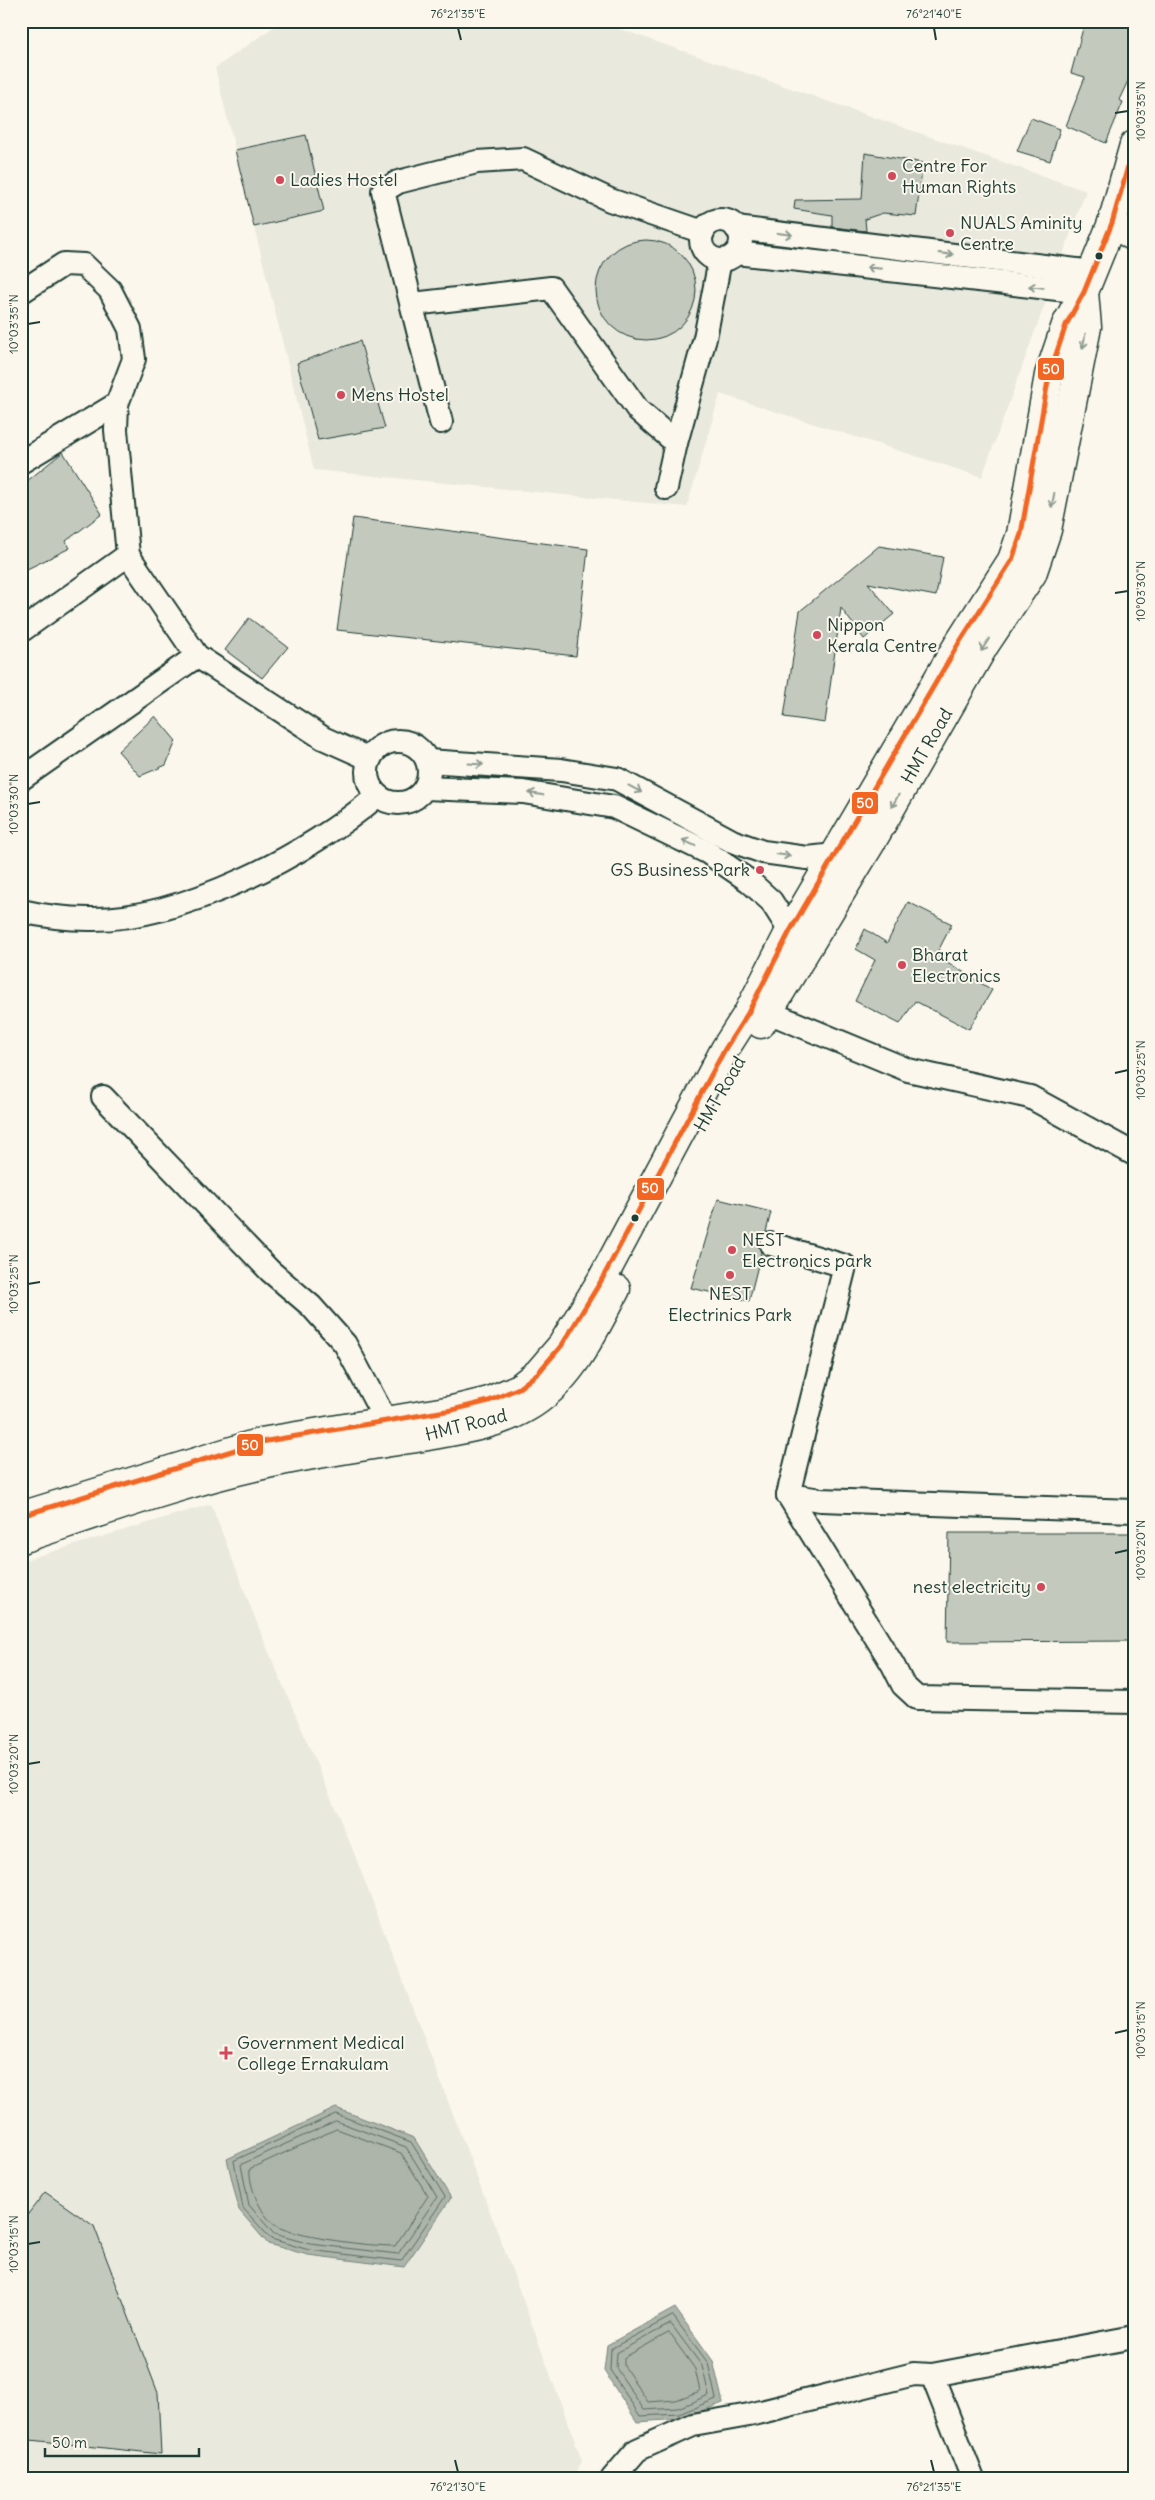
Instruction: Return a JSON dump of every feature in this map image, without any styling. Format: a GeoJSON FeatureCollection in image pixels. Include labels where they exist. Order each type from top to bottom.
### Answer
{"type":"FeatureCollection","features":[{"type":"Feature","properties":{"kind":"main road","name":"HMT Road"},"geometry":{"type":"LineString","coordinates":[[21,1539],[168,1491],[267,1464],[488,1424],[524,1409],[546,1381],[562,1345],[602,1281],[725,1049],[748,1013],[790,931],[959,643],[1012,560],[1021,534],[1049,375],[1066,325],[1088,282],[1123,230],[1134,145]]}},
{"type":"Feature","properties":{"kind":"main road","name":"HMT Road"},"geometry":{"type":"LineString","coordinates":[[21,1516],[261,1442],[452,1410],[489,1401],[519,1388],[564,1377],[597,1326],[718,1096],[872,841],[984,646],[1032,574],[1047,530],[1087,327],[1088,282]]}},
{"type":"Feature","properties":{"kind":"street"},"geometry":{"type":"LineString","coordinates":[[441,422],[413,304],[383,191],[398,182],[477,162],[523,159],[610,200],[703,232]]}},
{"type":"Feature","properties":{"kind":"street"},"geometry":{"type":"LineString","coordinates":[[725,221],[736,228],[1088,282],[708,255],[704,251],[701,239],[703,232],[712,223],[725,221]]}},
{"type":"Feature","properties":{"kind":"street"},"geometry":{"type":"LineString","coordinates":[[666,488],[676,443],[728,256],[740,241],[736,228]]}},
{"type":"Feature","properties":{"kind":"street"},"geometry":{"type":"LineString","coordinates":[[21,292],[64,264],[84,265],[110,290],[130,329],[134,359],[117,404],[116,430],[128,555],[197,656],[323,738],[370,759]]}},
{"type":"Feature","properties":{"kind":"street"},"geometry":{"type":"LineString","coordinates":[[413,304],[551,288],[638,410],[676,443]]}},
{"type":"Feature","properties":{"kind":"street"},"geometry":{"type":"LineString","coordinates":[[21,462],[117,404]]}},
{"type":"Feature","properties":{"kind":"street"},"geometry":{"type":"LineString","coordinates":[[21,631],[128,555]]}},
{"type":"Feature","properties":{"kind":"street"},"geometry":{"type":"LineString","coordinates":[[21,779],[197,656]]}},
{"type":"Feature","properties":{"kind":"street"},"geometry":{"type":"LineString","coordinates":[[394,741],[414,746],[422,752],[428,761],[430,772],[425,788],[416,798],[407,802],[392,802],[378,796],[371,788],[367,779],[370,759],[380,747],[394,741]]}},
{"type":"Feature","properties":{"kind":"street"},"geometry":{"type":"LineString","coordinates":[[428,761],[561,770],[617,779],[732,841],[763,852],[807,858],[835,854]]}},
{"type":"Feature","properties":{"kind":"street"},"geometry":{"type":"LineString","coordinates":[[425,788],[523,792],[614,807],[714,856],[750,881],[771,901],[790,931]]}},
{"type":"Feature","properties":{"kind":"street"},"geometry":{"type":"LineString","coordinates":[[21,912],[90,920],[148,913],[206,895],[269,868],[355,815],[378,796]]}},
{"type":"Feature","properties":{"kind":"street"},"geometry":{"type":"LineString","coordinates":[[768,1012],[908,1070],[1030,1097],[1134,1154]]}},
{"type":"Feature","properties":{"kind":"street"},"geometry":{"type":"LineString","coordinates":[[103,1097],[270,1271],[311,1306],[345,1344],[386,1421]]}},
{"type":"Feature","properties":{"kind":"street"},"geometry":{"type":"LineString","coordinates":[[772,1244],[845,1266],[788,1495],[893,1665],[903,1685],[917,1698],[1134,1702]]}},
{"type":"Feature","properties":{"kind":"street"},"geometry":{"type":"LineString","coordinates":[[788,1495],[821,1500],[1134,1510]]}},
{"type":"Feature","properties":{"kind":"street"},"geometry":{"type":"LineString","coordinates":[[612,2479],[637,2450],[693,2424],[749,2415],[914,2374],[932,2375],[1134,2337]]}},
{"type":"Feature","properties":{"kind":"street"},"geometry":{"type":"LineString","coordinates":[[932,2375],[973,2479]]}},
{"type":"Feature","properties":{"kind":"shaded area"},"geometry":{"type":"Polygon","coordinates":[[[282,21],[597,21],[1086,191],[982,477],[720,394],[687,507],[314,470],[215,68],[282,21]]]}},
{"type":"Feature","properties":{"kind":"shaded area","name":"Government Medical College Ernakulam"},"geometry":{"type":"Polygon","coordinates":[[[211,1504],[262,1636],[351,1845],[509,2262],[582,2461],[574,2479],[21,2479],[21,1561],[211,1504]]]}},
{"type":"Feature","properties":{"kind":"water"},"geometry":{"type":"Polygon","coordinates":[[[336,2108],[414,2138],[451,2198],[404,2267],[308,2255],[268,2244],[239,2210],[227,2159],[336,2108]]]}},
{"type":"Feature","properties":{"kind":"water"},"geometry":{"type":"Polygon","coordinates":[[[675,2308],[713,2361],[723,2403],[680,2419],[637,2422],[604,2371],[607,2345],[675,2308]]]}},
{"type":"Feature","properties":{"kind":"building"},"geometry":{"type":"Polygon","coordinates":[[[1085,21],[1134,21],[1134,68],[1119,100],[1123,102],[1106,143],[1066,126],[1085,77],[1071,73],[1085,21]]]}},
{"type":"Feature","properties":{"kind":"building"},"geometry":{"type":"Polygon","coordinates":[[[1031,118],[1060,129],[1050,161],[1017,151],[1031,118]]]}},
{"type":"Feature","properties":{"kind":"building","name":"Ladies Hostel"},"geometry":{"type":"Polygon","coordinates":[[[306,135],[324,211],[254,227],[235,150],[306,135]]]}},
{"type":"Feature","properties":{"kind":"building","name":"Centre For Human Rights"},"geometry":{"type":"Polygon","coordinates":[[[865,153],[923,163],[916,216],[883,213],[865,219],[866,231],[832,227],[832,215],[794,209],[795,200],[862,199],[865,153]]]}},
{"type":"Feature","properties":{"kind":"building"},"geometry":{"type":"Polygon","coordinates":[[[646,240],[656,241],[674,248],[688,262],[695,280],[695,300],[688,318],[674,332],[656,339],[646,340],[636,339],[618,332],[604,318],[597,300],[596,290],[597,280],[604,262],[618,248],[636,241],[646,240]]]}},
{"type":"Feature","properties":{"kind":"building","name":"Mens Hostel"},"geometry":{"type":"Polygon","coordinates":[[[360,341],[385,428],[318,440],[297,363],[360,341]]]}},
{"type":"Feature","properties":{"kind":"building"},"geometry":{"type":"Polygon","coordinates":[[[63,452],[102,514],[66,541],[70,548],[21,572],[21,486],[63,452]]]}},
{"type":"Feature","properties":{"kind":"building"},"geometry":{"type":"Polygon","coordinates":[[[353,518],[588,549],[576,656],[337,630],[353,518]]]}},
{"type":"Feature","properties":{"kind":"building","name":"Nippon Kerala Centre"},"geometry":{"type":"Polygon","coordinates":[[[879,546],[943,557],[936,596],[868,583],[894,614],[864,639],[841,608],[825,723],[784,717],[800,611],[879,546]]]}},
{"type":"Feature","properties":{"kind":"building"},"geometry":{"type":"Polygon","coordinates":[[[249,618],[288,647],[262,678],[225,650],[249,618]]]}},
{"type":"Feature","properties":{"kind":"building"},"geometry":{"type":"Polygon","coordinates":[[[155,716],[176,741],[166,765],[140,776],[118,751],[155,716]]]}},
{"type":"Feature","properties":{"kind":"building","name":"Bharat Electronics"},"geometry":{"type":"Polygon","coordinates":[[[908,902],[952,924],[936,955],[992,990],[969,1029],[915,1001],[900,1024],[855,1001],[875,960],[856,949],[865,929],[887,943],[908,902]]]}},
{"type":"Feature","properties":{"kind":"building","name":"NEST Electronics park"},"geometry":{"type":"Polygon","coordinates":[[[718,1199],[771,1212],[766,1232],[758,1241],[761,1253],[749,1301],[691,1288],[718,1199]]]}},
{"type":"Feature","properties":{"kind":"building","name":"nest electricity"},"geometry":{"type":"Polygon","coordinates":[[[949,1533],[1134,1533],[1134,1641],[947,1642],[949,1533]]]}},
{"type":"Feature","properties":{"kind":"building"},"geometry":{"type":"Polygon","coordinates":[[[45,2192],[94,2226],[158,2393],[161,2454],[21,2439],[21,2223],[45,2192]]]}},
{"type":"Feature","properties":{"kind":"transit line","name":"50"},"geometry":{"type":"LineString","coordinates":[[21,1516],[261,1442],[452,1410],[489,1401],[519,1388],[538,1373],[562,1345],[601,1281],[725,1049],[748,1013],[790,931],[959,643],[1012,560],[1021,534],[1049,375],[1066,325],[1084,292],[1112,223],[1134,145]]}},
{"type":"Feature","properties":{"kind":"place","name":"Centre For Human Rights"},"geometry":{"type":"Point","coordinates":[892,176]}},
{"type":"Feature","properties":{"kind":"place","name":"Ladies Hostel"},"geometry":{"type":"Point","coordinates":[280,180]}},
{"type":"Feature","properties":{"kind":"place","name":"NUALS Aminity Centre"},"geometry":{"type":"Point","coordinates":[950,233]}},
{"type":"Feature","properties":{"kind":"place","name":"Mens Hostel"},"geometry":{"type":"Point","coordinates":[341,395]}},
{"type":"Feature","properties":{"kind":"place","name":"Nippon Kerala Centre"},"geometry":{"type":"Point","coordinates":[817,635]}},
{"type":"Feature","properties":{"kind":"place","name":"GS Business Park"},"geometry":{"type":"Point","coordinates":[760,870]}},
{"type":"Feature","properties":{"kind":"place","name":"Bharat Electronics"},"geometry":{"type":"Point","coordinates":[902,965]}},
{"type":"Feature","properties":{"kind":"place","name":"NEST Electronics park"},"geometry":{"type":"Point","coordinates":[732,1250]}},
{"type":"Feature","properties":{"kind":"place","name":"NEST Electrinics Park"},"geometry":{"type":"Point","coordinates":[730,1275]}},
{"type":"Feature","properties":{"kind":"place","name":"nest electricity"},"geometry":{"type":"Point","coordinates":[1041,1587]}},
{"type":"Feature","properties":{"kind":"place","name":"Government Medical College Ernakulam"},"geometry":{"type":"Point","coordinates":[226,2053]}}]}
